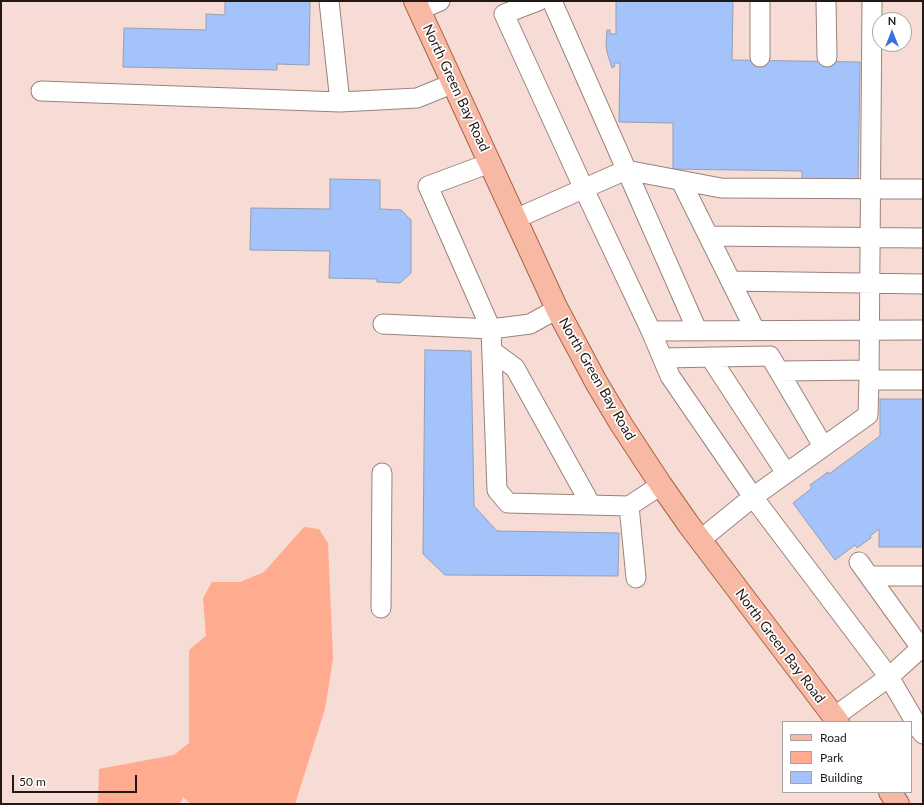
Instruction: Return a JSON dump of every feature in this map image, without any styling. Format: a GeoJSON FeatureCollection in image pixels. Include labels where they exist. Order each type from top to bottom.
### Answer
{"type":"FeatureCollection","features":[{"type":"Feature","properties":{"kind":"main road","name":"North Green Bay Road"},"geometry":{"type":"LineString","coordinates":[[417,5],[557,309],[592,376],[661,485],[700,540],[836,720]]}},
{"type":"Feature","properties":{"kind":"main road"},"geometry":{"type":"LineString","coordinates":[[891,793],[898,804]]}},
{"type":"Feature","properties":{"kind":"street"},"geometry":{"type":"LineString","coordinates":[[329,1],[340,102]]}},
{"type":"Feature","properties":{"kind":"street"},"geometry":{"type":"LineString","coordinates":[[417,5],[440,1]]}},
{"type":"Feature","properties":{"kind":"street"},"geometry":{"type":"LineString","coordinates":[[538,1],[504,14],[584,189],[651,330],[670,376],[753,497],[889,677],[923,734]]}},
{"type":"Feature","properties":{"kind":"street"},"geometry":{"type":"LineString","coordinates":[[552,1],[697,330]]}},
{"type":"Feature","properties":{"kind":"street"},"geometry":{"type":"LineString","coordinates":[[760,1],[760,58]]}},
{"type":"Feature","properties":{"kind":"street"},"geometry":{"type":"LineString","coordinates":[[826,1],[827,57]]}},
{"type":"Feature","properties":{"kind":"street"},"geometry":{"type":"LineString","coordinates":[[700,540],[753,497],[868,415],[872,1]]}},
{"type":"Feature","properties":{"kind":"street"},"geometry":{"type":"LineString","coordinates":[[41,91],[340,102],[417,98],[454,83]]}},
{"type":"Feature","properties":{"kind":"street"},"geometry":{"type":"LineString","coordinates":[[490,162],[428,186],[491,329],[496,490],[508,503],[629,506],[661,485]]}},
{"type":"Feature","properties":{"kind":"street"},"geometry":{"type":"LineString","coordinates":[[515,219],[626,170],[721,188],[923,189]]}},
{"type":"Feature","properties":{"kind":"street"},"geometry":{"type":"LineString","coordinates":[[682,181],[755,330]]}},
{"type":"Feature","properties":{"kind":"street"},"geometry":{"type":"LineString","coordinates":[[709,236],[923,238]]}},
{"type":"Feature","properties":{"kind":"street"},"geometry":{"type":"LineString","coordinates":[[731,281],[923,284]]}},
{"type":"Feature","properties":{"kind":"street"},"geometry":{"type":"LineString","coordinates":[[383,324],[491,329],[530,324],[557,309]]}},
{"type":"Feature","properties":{"kind":"street"},"geometry":{"type":"LineString","coordinates":[[651,330],[923,330]]}},
{"type":"Feature","properties":{"kind":"street"},"geometry":{"type":"LineString","coordinates":[[492,351],[515,368],[591,505]]}},
{"type":"Feature","properties":{"kind":"street"},"geometry":{"type":"LineString","coordinates":[[663,358],[770,356],[823,446]]}},
{"type":"Feature","properties":{"kind":"street"},"geometry":{"type":"LineString","coordinates":[[710,357],[786,473]]}},
{"type":"Feature","properties":{"kind":"street"},"geometry":{"type":"LineString","coordinates":[[779,372],[869,375],[923,380]]}},
{"type":"Feature","properties":{"kind":"street"},"geometry":{"type":"LineString","coordinates":[[381,608],[382,473]]}},
{"type":"Feature","properties":{"kind":"street"},"geometry":{"type":"LineString","coordinates":[[629,506],[636,578]]}},
{"type":"Feature","properties":{"kind":"street"},"geometry":{"type":"LineString","coordinates":[[836,720],[889,677],[921,648],[864,569],[923,576]]}},
{"type":"Feature","properties":{"kind":"green space"},"geometry":{"type":"Polygon","coordinates":[[[304,527],[319,529],[328,543],[333,659],[325,709],[295,804],[191,804],[183,797],[180,804],[98,804],[99,769],[174,755],[189,743],[189,650],[206,636],[203,598],[212,582],[240,582],[264,572],[304,527]]]}},
{"type":"Feature","properties":{"kind":"building"},"geometry":{"type":"Polygon","coordinates":[[[225,1],[310,1],[309,65],[277,64],[277,70],[123,67],[124,28],[206,30],[206,14],[225,15],[225,1]]]}},
{"type":"Feature","properties":{"kind":"building"},"geometry":{"type":"Polygon","coordinates":[[[616,1],[733,1],[732,60],[860,62],[858,183],[802,182],[802,171],[673,169],[673,123],[619,122],[620,63],[614,63],[615,66],[612,68],[606,45],[607,30],[610,30],[610,34],[616,34],[616,1]]]}},
{"type":"Feature","properties":{"kind":"building"},"geometry":{"type":"Polygon","coordinates":[[[330,179],[380,180],[380,209],[401,210],[411,220],[411,273],[400,283],[377,282],[377,279],[329,278],[330,251],[250,250],[251,208],[330,209],[330,179]]]}},
{"type":"Feature","properties":{"kind":"building"},"geometry":{"type":"Polygon","coordinates":[[[425,350],[471,351],[474,506],[497,531],[619,533],[618,576],[445,575],[423,554],[425,350]]]}},
{"type":"Feature","properties":{"kind":"building"},"geometry":{"type":"Polygon","coordinates":[[[880,399],[923,399],[923,547],[879,547],[879,529],[870,536],[871,538],[857,548],[855,545],[835,560],[793,503],[812,488],[810,485],[828,472],[829,474],[880,436],[880,399]]]}}]}
